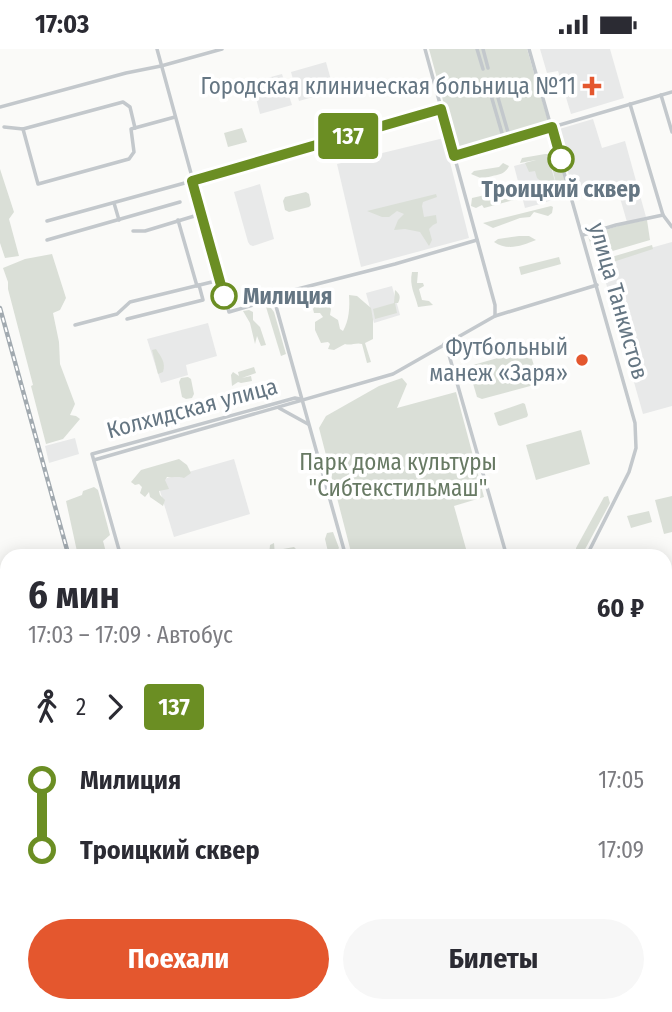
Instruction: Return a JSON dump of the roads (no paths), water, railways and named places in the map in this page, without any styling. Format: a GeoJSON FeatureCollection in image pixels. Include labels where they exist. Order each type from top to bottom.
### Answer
{"type":"FeatureCollection","features":[{"type":"Feature","properties":{"kind":"street"},"geometry":{"type":"LineString","coordinates":[[157,49],[229,312],[274,299],[282,293],[477,240]]}},
{"type":"Feature","properties":{"kind":"street"},"geometry":{"type":"LineString","coordinates":[[0,107],[222,49]]}},
{"type":"Feature","properties":{"kind":"street"},"geometry":{"type":"LineString","coordinates":[[425,49],[495,305],[495,316]]}},
{"type":"Feature","properties":{"kind":"street"},"geometry":{"type":"LineString","coordinates":[[477,49],[485,69],[483,49]]}},
{"type":"Feature","properties":{"kind":"street","name":"улица Танкистов"},"geometry":{"type":"LineString","coordinates":[[529,49],[635,423],[636,448],[629,472],[590,549]]}},
{"type":"Feature","properties":{"kind":"street"},"geometry":{"type":"LineString","coordinates":[[505,141],[491,84],[510,139]]}},
{"type":"Feature","properties":{"kind":"street"},"geometry":{"type":"LineString","coordinates":[[454,156],[672,92]]}},
{"type":"Feature","properties":{"kind":"street"},"geometry":{"type":"LineString","coordinates":[[661,95],[672,132]]}},
{"type":"Feature","properties":{"kind":"street"},"geometry":{"type":"LineString","coordinates":[[4,127],[23,129],[123,102],[130,107],[135,128]]}},
{"type":"Feature","properties":{"kind":"street"},"geometry":{"type":"LineString","coordinates":[[630,104],[663,215],[671,225]]}},
{"type":"Feature","properties":{"kind":"street"},"geometry":{"type":"LineString","coordinates":[[47,221],[441,109]]}},
{"type":"Feature","properties":{"kind":"street"},"geometry":{"type":"LineString","coordinates":[[23,129],[38,184],[129,159],[134,152],[131,129],[175,117]]}},
{"type":"Feature","properties":{"kind":"street"},"geometry":{"type":"LineString","coordinates":[[47,240],[180,202]]}},
{"type":"Feature","properties":{"kind":"street"},"geometry":{"type":"LineString","coordinates":[[114,203],[119,220]]}},
{"type":"Feature","properties":{"kind":"street"},"geometry":{"type":"LineString","coordinates":[[133,231],[145,231],[201,214]]}},
{"type":"Feature","properties":{"kind":"street"},"geometry":{"type":"LineString","coordinates":[[583,235],[663,215]]}},
{"type":"Feature","properties":{"kind":"street"},"geometry":{"type":"LineString","coordinates":[[127,319],[203,300],[178,220]]}},
{"type":"Feature","properties":{"kind":"street"},"geometry":{"type":"LineString","coordinates":[[75,325],[117,314],[130,302],[220,280]]}},
{"type":"Feature","properties":{"kind":"street","name":"Колхидская улица"},"geometry":{"type":"LineString","coordinates":[[302,400],[295,398],[92,454],[94,460],[393,374],[495,316],[597,285]]}},
{"type":"Feature","properties":{"kind":"street"},"geometry":{"type":"LineString","coordinates":[[274,299],[344,549]]}},
{"type":"Feature","properties":{"kind":"street"},"geometry":{"type":"LineString","coordinates":[[444,344],[461,393],[505,549]]}},
{"type":"Feature","properties":{"kind":"street"},"geometry":{"type":"LineString","coordinates":[[279,408],[309,425]]}},
{"type":"Feature","properties":{"kind":"street"},"geometry":{"type":"LineString","coordinates":[[94,460],[119,549]]}},
{"type":"Feature","properties":{"kind":"railway"},"geometry":{"type":"LineString","coordinates":[[0,308],[67,549]]}},
{"type":"Feature","properties":{"kind":"place","name":"Городская клиническая больница №11"},"geometry":{"type":"Point","coordinates":[592,86]}},
{"type":"Feature","properties":{"kind":"place","name":"Троицкий сквер"},"geometry":{"type":"Point","coordinates":[561,159]}},
{"type":"Feature","properties":{"kind":"place","name":"Милиция"},"geometry":{"type":"Point","coordinates":[224,296]}},
{"type":"Feature","properties":{"kind":"place","name":"Футбольный манеж «Заря»"},"geometry":{"type":"Point","coordinates":[582,360]}},
{"type":"Feature","properties":{"kind":"park label","name":"Парк дома культуры \"Сибтекстильмаш\""},"geometry":{"type":"Point","coordinates":[398,475]}}]}
